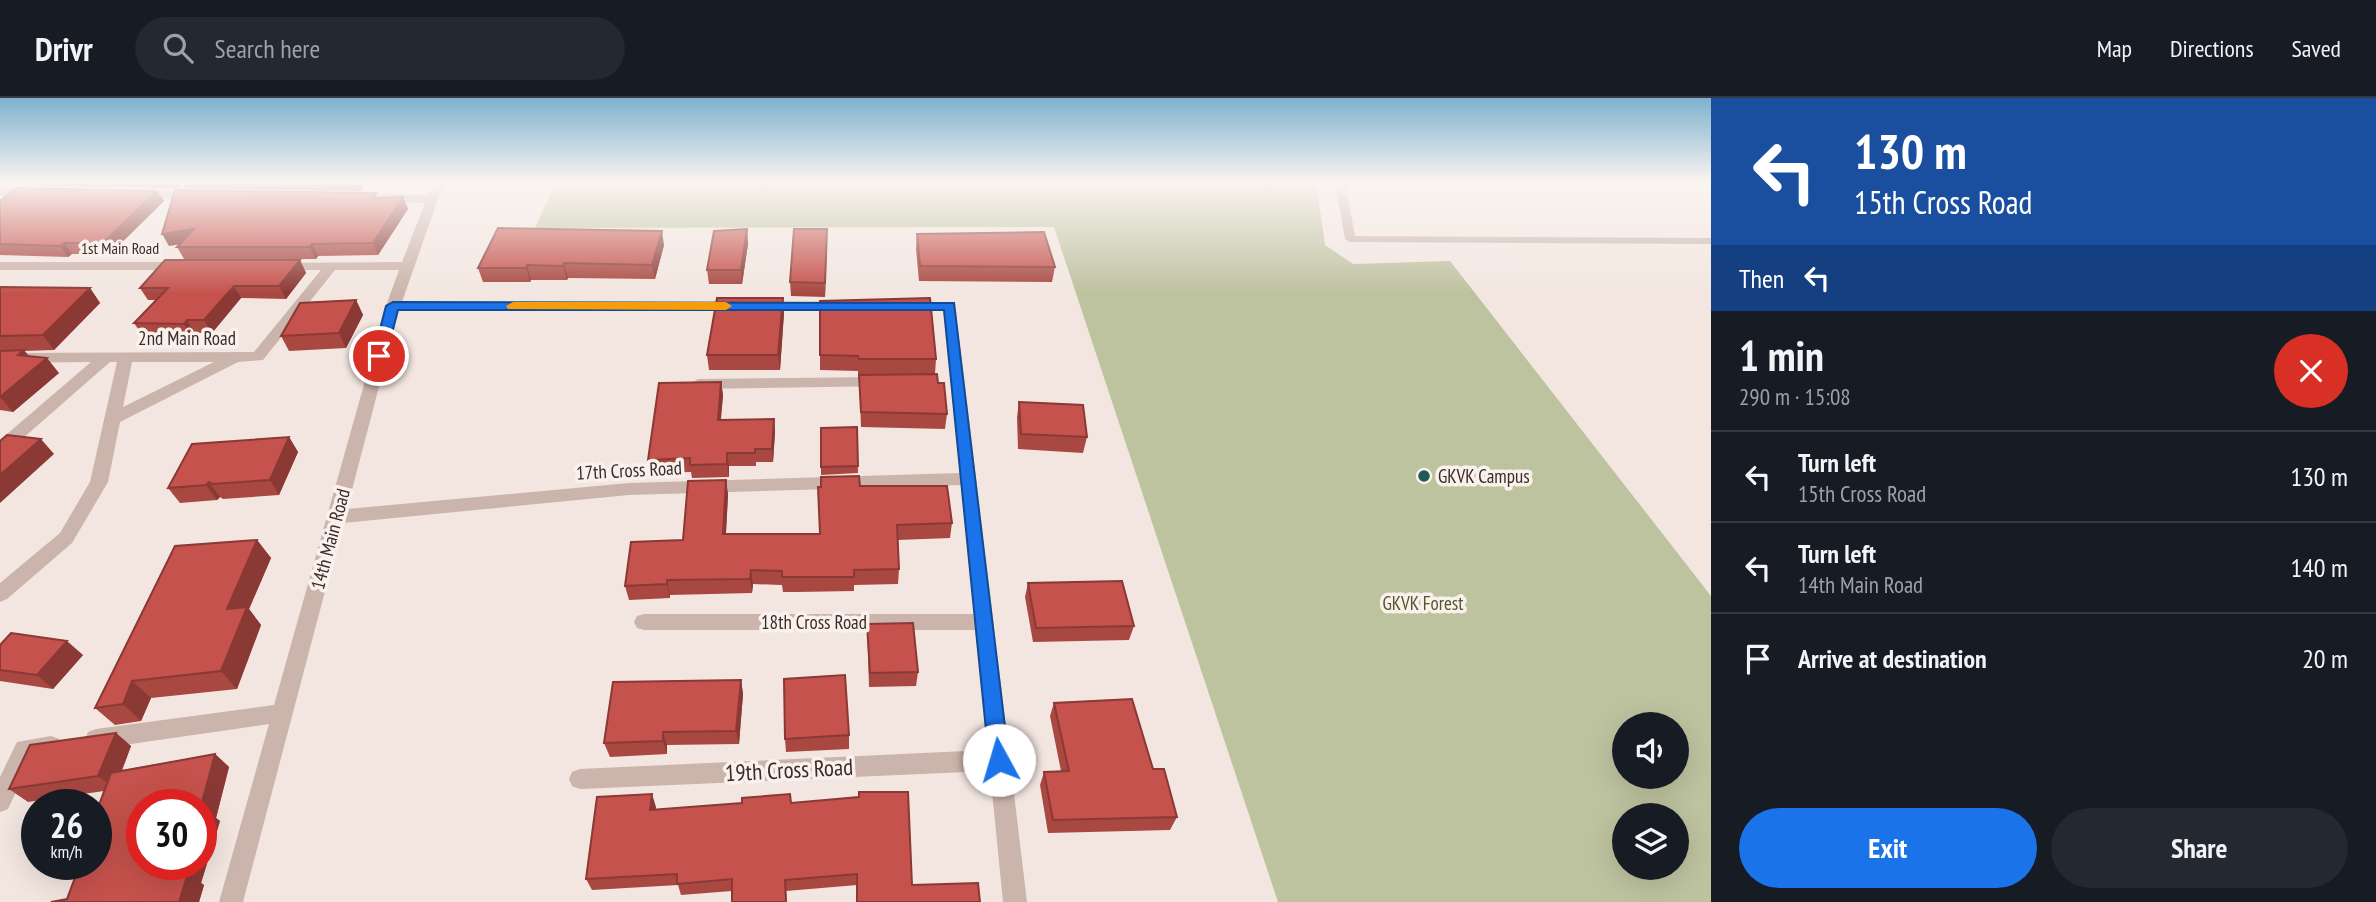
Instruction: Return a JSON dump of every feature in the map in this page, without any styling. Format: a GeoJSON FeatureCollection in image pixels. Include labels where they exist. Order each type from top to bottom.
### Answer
{"type":"FeatureCollection","features":[{"type":"Feature","properties":{"kind":"street","name":"14th Main Road"},"geometry":{"type":"LineString","coordinates":[[231,902],[393,306],[425,220]]}},
{"type":"Feature","properties":{"kind":"street","name":"1st Main Road"},"geometry":{"type":"LineString","coordinates":[[0,266],[193,266]]}},
{"type":"Feature","properties":{"kind":"street"},"geometry":{"type":"LineString","coordinates":[[262,266],[408,266]]}},
{"type":"Feature","properties":{"kind":"street","name":"2nd Main Road"},"geometry":{"type":"LineString","coordinates":[[0,358],[258,356],[331,266]]}},
{"type":"Feature","properties":{"kind":"street"},"geometry":{"type":"LineString","coordinates":[[393,306],[852,306]]}},
{"type":"Feature","properties":{"kind":"street"},"geometry":{"type":"LineString","coordinates":[[894,306],[950,306],[950,381],[968,479],[1015,902]]}},
{"type":"Feature","properties":{"kind":"street"},"geometry":{"type":"LineString","coordinates":[[2,445],[107,357]]}},
{"type":"Feature","properties":{"kind":"street"},"geometry":{"type":"LineString","coordinates":[[0,594],[66,538],[99,482],[126,357]]}},
{"type":"Feature","properties":{"kind":"street"},"geometry":{"type":"LineString","coordinates":[[112,419],[237,357]]}},
{"type":"Feature","properties":{"kind":"street"},"geometry":{"type":"LineString","coordinates":[[684,384],[902,381]]}},
{"type":"Feature","properties":{"kind":"street","name":"17th Cross Road"},"geometry":{"type":"LineString","coordinates":[[336,517],[629,489],[968,479]]}},
{"type":"Feature","properties":{"kind":"street","name":"18th Cross Road"},"geometry":{"type":"LineString","coordinates":[[644,622],[984,622]]}},
{"type":"Feature","properties":{"kind":"street"},"geometry":{"type":"LineString","coordinates":[[0,801],[25,750],[282,713]]}},
{"type":"Feature","properties":{"kind":"street","name":"19th Cross Road"},"geometry":{"type":"LineString","coordinates":[[580,779],[999,760]]}},
{"type":"Feature","properties":{"kind":"lane"},"geometry":{"type":"LineString","coordinates":[[1347,220],[1350,239],[1711,241]]}},
{"type":"Feature","properties":{"kind":"green space","name":"GKVK Forest"},"geometry":{"type":"Polygon","coordinates":[[[539,220],[1321,220],[1325,245],[1353,264],[1450,261],[1711,596],[1711,902],[1278,902],[1054,227],[535,228],[539,220]]]}},
{"type":"Feature","properties":{"kind":"building"},"geometry":{"type":"Polygon","coordinates":[[[0,220],[127,220],[103,243],[64,243],[60,246],[0,244],[0,220]]]}},
{"type":"Feature","properties":{"kind":"building"},"geometry":{"type":"Polygon","coordinates":[[[166,220],[388,220],[373,243],[312,244],[310,247],[177,247],[194,229],[162,234],[166,220]]]}},
{"type":"Feature","properties":{"kind":"building"},"geometry":{"type":"Polygon","coordinates":[[[498,228],[662,231],[652,265],[564,263],[563,266],[478,268],[498,228]]]}},
{"type":"Feature","properties":{"kind":"building"},"geometry":{"type":"Polygon","coordinates":[[[747,229],[741,270],[707,270],[714,231],[747,229]]]}},
{"type":"Feature","properties":{"kind":"building"},"geometry":{"type":"Polygon","coordinates":[[[794,229],[827,229],[825,283],[790,282],[794,229]]]}},
{"type":"Feature","properties":{"kind":"building"},"geometry":{"type":"Polygon","coordinates":[[[1044,232],[1055,267],[920,266],[917,234],[1044,232]]]}},
{"type":"Feature","properties":{"kind":"building"},"geometry":{"type":"Polygon","coordinates":[[[165,260],[300,260],[279,286],[234,286],[204,320],[187,320],[184,324],[134,323],[168,288],[140,288],[165,260]]]}},
{"type":"Feature","properties":{"kind":"building"},"geometry":{"type":"Polygon","coordinates":[[[0,287],[90,288],[43,335],[0,336],[0,287]]]}},
{"type":"Feature","properties":{"kind":"building"},"geometry":{"type":"Polygon","coordinates":[[[717,298],[783,298],[778,355],[707,355],[717,298]]]}},
{"type":"Feature","properties":{"kind":"building"},"geometry":{"type":"Polygon","coordinates":[[[930,298],[936,359],[859,359],[858,356],[820,355],[820,301],[930,298]]]}},
{"type":"Feature","properties":{"kind":"building"},"geometry":{"type":"Polygon","coordinates":[[[356,300],[339,333],[281,336],[300,303],[356,300]]]}},
{"type":"Feature","properties":{"kind":"building"},"geometry":{"type":"Polygon","coordinates":[[[24,350],[18,355],[47,358],[0,397],[0,351],[24,350]]]}},
{"type":"Feature","properties":{"kind":"building"},"geometry":{"type":"Polygon","coordinates":[[[937,374],[938,383],[944,383],[947,414],[861,412],[859,375],[937,374]]]}},
{"type":"Feature","properties":{"kind":"building"},"geometry":{"type":"Polygon","coordinates":[[[721,382],[718,420],[774,419],[772,449],[755,449],[755,453],[727,453],[727,464],[690,465],[690,458],[648,460],[659,383],[721,382]]]}},
{"type":"Feature","properties":{"kind":"building"},"geometry":{"type":"Polygon","coordinates":[[[1019,402],[1083,405],[1087,437],[1021,434],[1019,402]]]}},
{"type":"Feature","properties":{"kind":"building"},"geometry":{"type":"Polygon","coordinates":[[[857,427],[858,466],[821,467],[821,428],[857,427]]]}},
{"type":"Feature","properties":{"kind":"building"},"geometry":{"type":"Polygon","coordinates":[[[7,435],[41,439],[0,475],[0,441],[7,435]]]}},
{"type":"Feature","properties":{"kind":"building"},"geometry":{"type":"Polygon","coordinates":[[[289,437],[270,480],[209,482],[206,485],[168,488],[192,444],[289,437]]]}},
{"type":"Feature","properties":{"kind":"building"},"geometry":{"type":"Polygon","coordinates":[[[859,476],[860,486],[947,486],[952,523],[897,525],[899,569],[854,570],[854,577],[782,577],[782,571],[751,570],[750,579],[667,580],[667,584],[625,586],[631,542],[683,540],[688,481],[726,480],[723,534],[820,534],[818,487],[821,487],[821,477],[859,476]]]}},
{"type":"Feature","properties":{"kind":"building"},"geometry":{"type":"Polygon","coordinates":[[[257,540],[227,609],[247,607],[221,671],[132,681],[123,704],[95,708],[175,546],[257,540]]]}},
{"type":"Feature","properties":{"kind":"building"},"geometry":{"type":"Polygon","coordinates":[[[1122,581],[1134,626],[1036,628],[1028,583],[1122,581]]]}},
{"type":"Feature","properties":{"kind":"building"},"geometry":{"type":"Polygon","coordinates":[[[913,623],[918,672],[870,673],[867,624],[913,623]]]}},
{"type":"Feature","properties":{"kind":"building"},"geometry":{"type":"Polygon","coordinates":[[[11,633],[67,641],[37,675],[0,670],[0,645],[11,633]]]}},
{"type":"Feature","properties":{"kind":"building"},"geometry":{"type":"Polygon","coordinates":[[[845,675],[849,735],[785,739],[784,679],[845,675]]]}},
{"type":"Feature","properties":{"kind":"building"},"geometry":{"type":"Polygon","coordinates":[[[741,680],[736,731],[663,732],[663,741],[604,743],[613,682],[741,680]]]}},
{"type":"Feature","properties":{"kind":"building"},"geometry":{"type":"Polygon","coordinates":[[[1132,699],[1153,769],[1164,769],[1177,817],[1053,820],[1044,772],[1069,771],[1054,703],[1132,699]]]}},
{"type":"Feature","properties":{"kind":"building"},"geometry":{"type":"Polygon","coordinates":[[[116,733],[98,776],[9,789],[30,745],[116,733]]]}},
{"type":"Feature","properties":{"kind":"building"},"geometry":{"type":"Polygon","coordinates":[[[215,754],[206,789],[126,789],[126,880],[186,880],[179,902],[51,902],[67,899],[74,880],[112,880],[112,789],[105,789],[111,773],[215,754]]]}},
{"type":"Feature","properties":{"kind":"building"},"geometry":{"type":"Polygon","coordinates":[[[859,792],[908,792],[912,885],[978,883],[980,902],[857,902],[857,874],[785,880],[786,902],[732,902],[732,879],[677,884],[677,874],[586,879],[597,797],[652,794],[650,810],[742,803],[742,798],[790,794],[791,803],[859,797],[859,792]]]}},
{"type":"Feature","properties":{"kind":"slow traffic"},"geometry":{"type":"LineString","coordinates":[[513,306],[726,306]]}},
{"type":"Feature","properties":{"kind":"place","name":"GKVK Campus"},"geometry":{"type":"Point","coordinates":[1424,476]}},
{"type":"Feature","properties":{"kind":"route"},"geometry":{"type":"LineString","coordinates":[[379,356],[393,306],[950,306],[999,760]]}}]}
